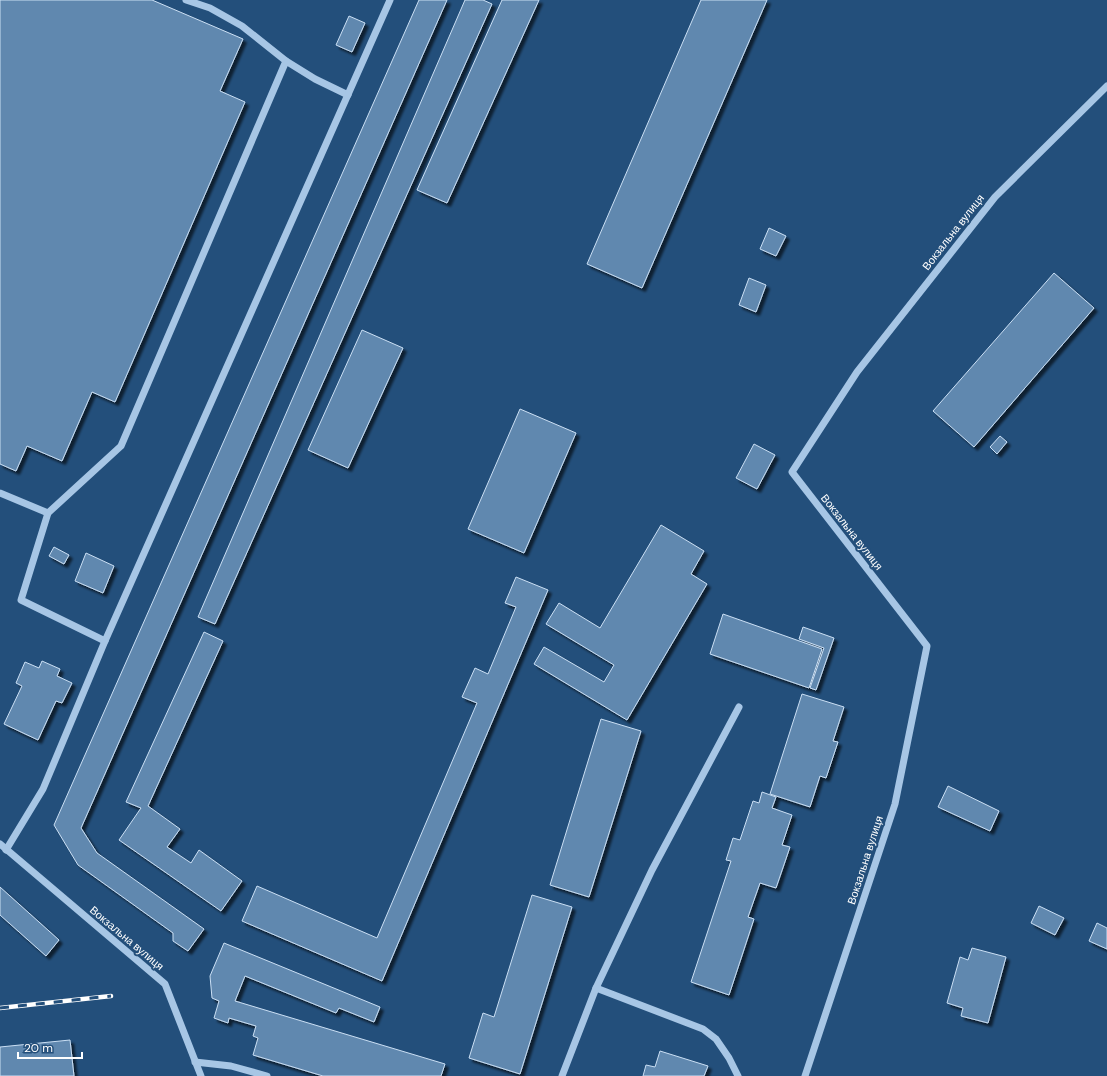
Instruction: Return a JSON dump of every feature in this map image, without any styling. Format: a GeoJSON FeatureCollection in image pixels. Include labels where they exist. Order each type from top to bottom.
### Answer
{"type":"FeatureCollection","features":[{"type":"Feature","properties":{"kind":"street"},"geometry":{"type":"LineString","coordinates":[[186,0],[210,8],[242,26],[286,61],[315,79],[348,95]]}},
{"type":"Feature","properties":{"kind":"street"},"geometry":{"type":"LineString","coordinates":[[6,850],[43,789],[105,642],[390,0]]}},
{"type":"Feature","properties":{"kind":"street"},"geometry":{"type":"LineString","coordinates":[[105,642],[21,600],[48,513],[121,446],[286,61]]}},
{"type":"Feature","properties":{"kind":"street","name":"Вокзальна вулиця"},"geometry":{"type":"LineString","coordinates":[[804,1076],[895,804],[927,646],[792,472],[857,372],[995,197],[1107,86]]}},
{"type":"Feature","properties":{"kind":"street"},"geometry":{"type":"LineString","coordinates":[[0,492],[48,513]]}},
{"type":"Feature","properties":{"kind":"street"},"geometry":{"type":"LineString","coordinates":[[562,1076],[596,988],[652,870],[739,707]]}},
{"type":"Feature","properties":{"kind":"street","name":"Вокзальна вулиця"},"geometry":{"type":"LineString","coordinates":[[0,844],[165,984],[201,1076]]}},
{"type":"Feature","properties":{"kind":"street"},"geometry":{"type":"LineString","coordinates":[[596,988],[703,1029],[716,1039],[729,1058],[738,1076]]}},
{"type":"Feature","properties":{"kind":"street"},"geometry":{"type":"LineString","coordinates":[[196,1062],[231,1066],[267,1076]]}},
{"type":"Feature","properties":{"kind":"building"},"geometry":{"type":"Polygon","coordinates":[[[0,0],[152,0],[243,39],[220,91],[245,102],[115,402],[92,392],[62,461],[27,446],[16,471],[0,464],[0,0]]]}},
{"type":"Feature","properties":{"kind":"building"},"geometry":{"type":"Polygon","coordinates":[[[419,0],[447,0],[81,828],[97,853],[204,929],[188,951],[173,941],[173,933],[78,865],[54,825],[419,0]]]}},
{"type":"Feature","properties":{"kind":"building"},"geometry":{"type":"Polygon","coordinates":[[[465,0],[483,0],[492,4],[215,624],[198,617],[465,0]]]}},
{"type":"Feature","properties":{"kind":"building"},"geometry":{"type":"Polygon","coordinates":[[[502,0],[539,0],[447,203],[417,190],[502,0]]]}},
{"type":"Feature","properties":{"kind":"building"},"geometry":{"type":"Polygon","coordinates":[[[701,0],[767,0],[642,288],[587,264],[701,0]]]}},
{"type":"Feature","properties":{"kind":"building"},"geometry":{"type":"Polygon","coordinates":[[[349,16],[365,23],[352,52],[336,45],[349,16]]]}},
{"type":"Feature","properties":{"kind":"building"},"geometry":{"type":"Polygon","coordinates":[[[769,228],[786,236],[776,256],[760,249],[769,228]]]}},
{"type":"Feature","properties":{"kind":"building"},"geometry":{"type":"Polygon","coordinates":[[[1054,273],[1094,308],[974,447],[933,411],[1054,273]]]}},
{"type":"Feature","properties":{"kind":"building"},"geometry":{"type":"Polygon","coordinates":[[[749,278],[766,285],[756,312],[739,305],[749,278]]]}},
{"type":"Feature","properties":{"kind":"building"},"geometry":{"type":"Polygon","coordinates":[[[362,330],[403,348],[348,468],[308,450],[362,330]]]}},
{"type":"Feature","properties":{"kind":"building"},"geometry":{"type":"Polygon","coordinates":[[[520,409],[576,433],[524,553],[468,529],[520,409]]]}},
{"type":"Feature","properties":{"kind":"building"},"geometry":{"type":"Polygon","coordinates":[[[1000,436],[1007,442],[997,454],[990,447],[1000,436]]]}},
{"type":"Feature","properties":{"kind":"building"},"geometry":{"type":"Polygon","coordinates":[[[754,444],[775,455],[757,489],[736,478],[754,444]]]}},
{"type":"Feature","properties":{"kind":"building"},"geometry":{"type":"Polygon","coordinates":[[[661,525],[704,551],[691,574],[707,584],[627,720],[534,664],[544,647],[604,682],[614,665],[546,624],[559,603],[600,628],[661,525]]]}},
{"type":"Feature","properties":{"kind":"building"},"geometry":{"type":"Polygon","coordinates":[[[54,547],[69,555],[64,564],[49,556],[54,547]]]}},
{"type":"Feature","properties":{"kind":"building"},"geometry":{"type":"Polygon","coordinates":[[[86,553],[114,566],[103,593],[75,581],[86,553]]]}},
{"type":"Feature","properties":{"kind":"building"},"geometry":{"type":"Polygon","coordinates":[[[516,577],[548,590],[382,981],[242,921],[257,886],[377,938],[477,703],[462,697],[475,668],[488,674],[516,607],[505,603],[516,577]]]}},
{"type":"Feature","properties":{"kind":"building"},"geometry":{"type":"Polygon","coordinates":[[[723,614],[822,649],[809,688],[710,654],[723,614]]]}},
{"type":"Feature","properties":{"kind":"building"},"geometry":{"type":"Polygon","coordinates":[[[803,627],[834,638],[816,690],[810,688],[824,648],[799,639],[803,627]]]}},
{"type":"Feature","properties":{"kind":"building"},"geometry":{"type":"Polygon","coordinates":[[[204,632],[223,641],[148,806],[180,829],[167,847],[191,863],[199,850],[242,881],[221,911],[119,840],[141,808],[126,802],[204,632]]]}},
{"type":"Feature","properties":{"kind":"building"},"geometry":{"type":"Polygon","coordinates":[[[42,661],[60,669],[57,676],[72,683],[62,703],[56,701],[38,740],[4,724],[22,686],[16,683],[25,662],[39,668],[42,661]]]}},
{"type":"Feature","properties":{"kind":"building"},"geometry":{"type":"Polygon","coordinates":[[[802,694],[844,707],[833,741],[838,742],[826,778],[820,776],[810,807],[770,794],[802,694]]]}},
{"type":"Feature","properties":{"kind":"building"},"geometry":{"type":"Polygon","coordinates":[[[601,719],[641,731],[589,897],[550,885],[601,719]]]}},
{"type":"Feature","properties":{"kind":"building"},"geometry":{"type":"Polygon","coordinates":[[[948,786],[999,811],[990,831],[938,807],[948,786]]]}},
{"type":"Feature","properties":{"kind":"building"},"geometry":{"type":"Polygon","coordinates":[[[762,792],[776,797],[772,808],[792,815],[782,845],[790,847],[776,888],[760,883],[748,917],[754,919],[729,995],[691,982],[731,861],[726,860],[733,838],[740,840],[753,801],[759,803],[762,792]]]}},
{"type":"Feature","properties":{"kind":"building"},"geometry":{"type":"Polygon","coordinates":[[[0,887],[59,940],[46,956],[0,915],[0,887]]]}},
{"type":"Feature","properties":{"kind":"building"},"geometry":{"type":"Polygon","coordinates":[[[532,895],[572,907],[520,1074],[469,1058],[483,1013],[494,1017],[532,895]]]}},
{"type":"Feature","properties":{"kind":"building"},"geometry":{"type":"Polygon","coordinates":[[[1039,906],[1064,918],[1055,935],[1031,923],[1039,906]]]}},
{"type":"Feature","properties":{"kind":"building"},"geometry":{"type":"Polygon","coordinates":[[[1097,923],[1107,928],[1107,949],[1089,941],[1097,923]]]}},
{"type":"Feature","properties":{"kind":"building"},"geometry":{"type":"Polygon","coordinates":[[[224,943],[380,1007],[374,1022],[339,1008],[336,1013],[245,976],[235,1001],[445,1064],[441,1076],[323,1076],[253,1055],[258,1038],[253,1036],[256,1026],[229,1018],[228,1023],[214,1018],[219,1001],[212,998],[210,976],[224,943]]]}},
{"type":"Feature","properties":{"kind":"building"},"geometry":{"type":"Polygon","coordinates":[[[972,948],[1006,957],[988,1023],[961,1016],[963,1008],[947,1003],[960,957],[968,960],[972,948]]]}},
{"type":"Feature","properties":{"kind":"building"},"geometry":{"type":"Polygon","coordinates":[[[70,1040],[74,1076],[0,1076],[0,1047],[70,1040]]]}},
{"type":"Feature","properties":{"kind":"building"},"geometry":{"type":"Polygon","coordinates":[[[660,1051],[708,1066],[704,1076],[643,1076],[646,1065],[655,1067],[660,1051]]]}},
{"type":"Feature","properties":{"kind":"railway"},"geometry":{"type":"LineString","coordinates":[[0,1008],[111,996]]}}]}
